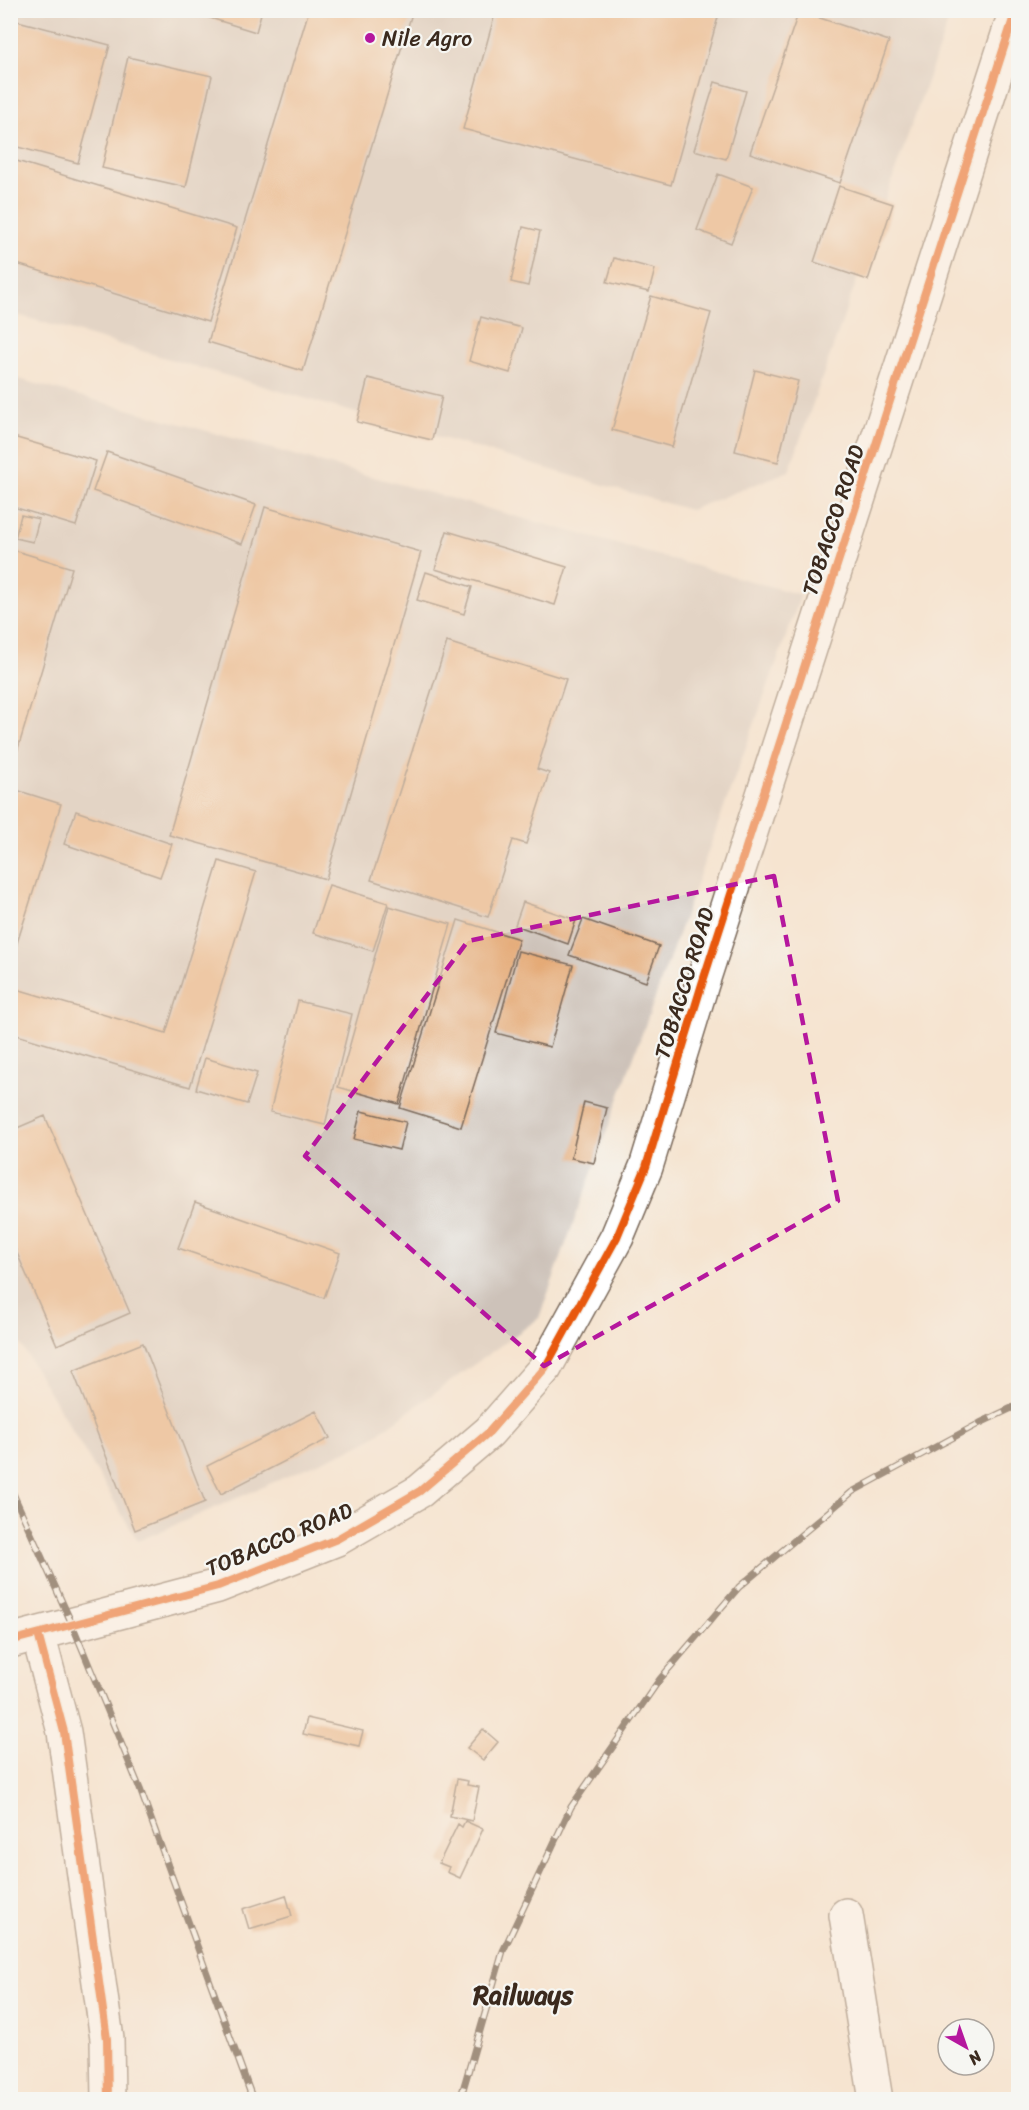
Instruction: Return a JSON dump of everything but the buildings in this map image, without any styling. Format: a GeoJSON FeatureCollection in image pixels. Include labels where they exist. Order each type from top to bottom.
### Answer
{"type":"FeatureCollection","features":[{"type":"Feature","properties":{"kind":"street","name":"TOBACCO ROAD"},"geometry":{"type":"LineString","coordinates":[[24,1637],[218,1586],[337,1539],[420,1491],[489,1432],[545,1368],[617,1236],[646,1167],[709,962],[1016,10]]}},
{"type":"Feature","properties":{"kind":"street"},"geometry":{"type":"LineString","coordinates":[[24,1637],[66,1744],[107,2039],[108,2100]]}},
{"type":"Feature","properties":{"kind":"street"},"geometry":{"type":"LineString","coordinates":[[846,1915],[876,2100]]}},
{"type":"Feature","properties":{"kind":"highlighted area"},"geometry":{"type":"Polygon","coordinates":[[[774,876],[838,1201],[544,1366],[305,1156],[468,941],[774,876]]]}},
{"type":"Feature","properties":{"kind":"shaded area"},"geometry":{"type":"Polygon","coordinates":[[[10,11],[952,11],[789,471],[690,510],[11,313],[10,11]]]}},
{"type":"Feature","properties":{"kind":"shaded area"},"geometry":{"type":"Polygon","coordinates":[[[11,377],[801,595],[539,1318],[366,1442],[138,1541],[11,1328],[11,377]]]}},
{"type":"Feature","properties":{"kind":"railway"},"geometry":{"type":"LineString","coordinates":[[460,2100],[503,1951],[571,1807],[660,1679],[739,1587],[852,1492],[1018,1405]]}},
{"type":"Feature","properties":{"kind":"railway"},"geometry":{"type":"LineString","coordinates":[[10,1487],[72,1624],[140,1789],[253,2100]]}},
{"type":"Feature","properties":{"kind":"cycle path"},"geometry":{"type":"LineString","coordinates":[[10,1641],[218,1586],[337,1539],[420,1491],[489,1432],[545,1368],[617,1237],[646,1167],[702,984],[1016,10]]}},
{"type":"Feature","properties":{"kind":"cycle path"},"geometry":{"type":"LineString","coordinates":[[38,1634],[64,1732],[107,2039],[108,2100]]}},
{"type":"Feature","properties":{"kind":"place","name":"Nile Agro"},"geometry":{"type":"Point","coordinates":[370,38]}},
{"type":"Feature","properties":{"kind":"district","name":"Railways"},"geometry":{"type":"Point","coordinates":[523,1995]}}]}
